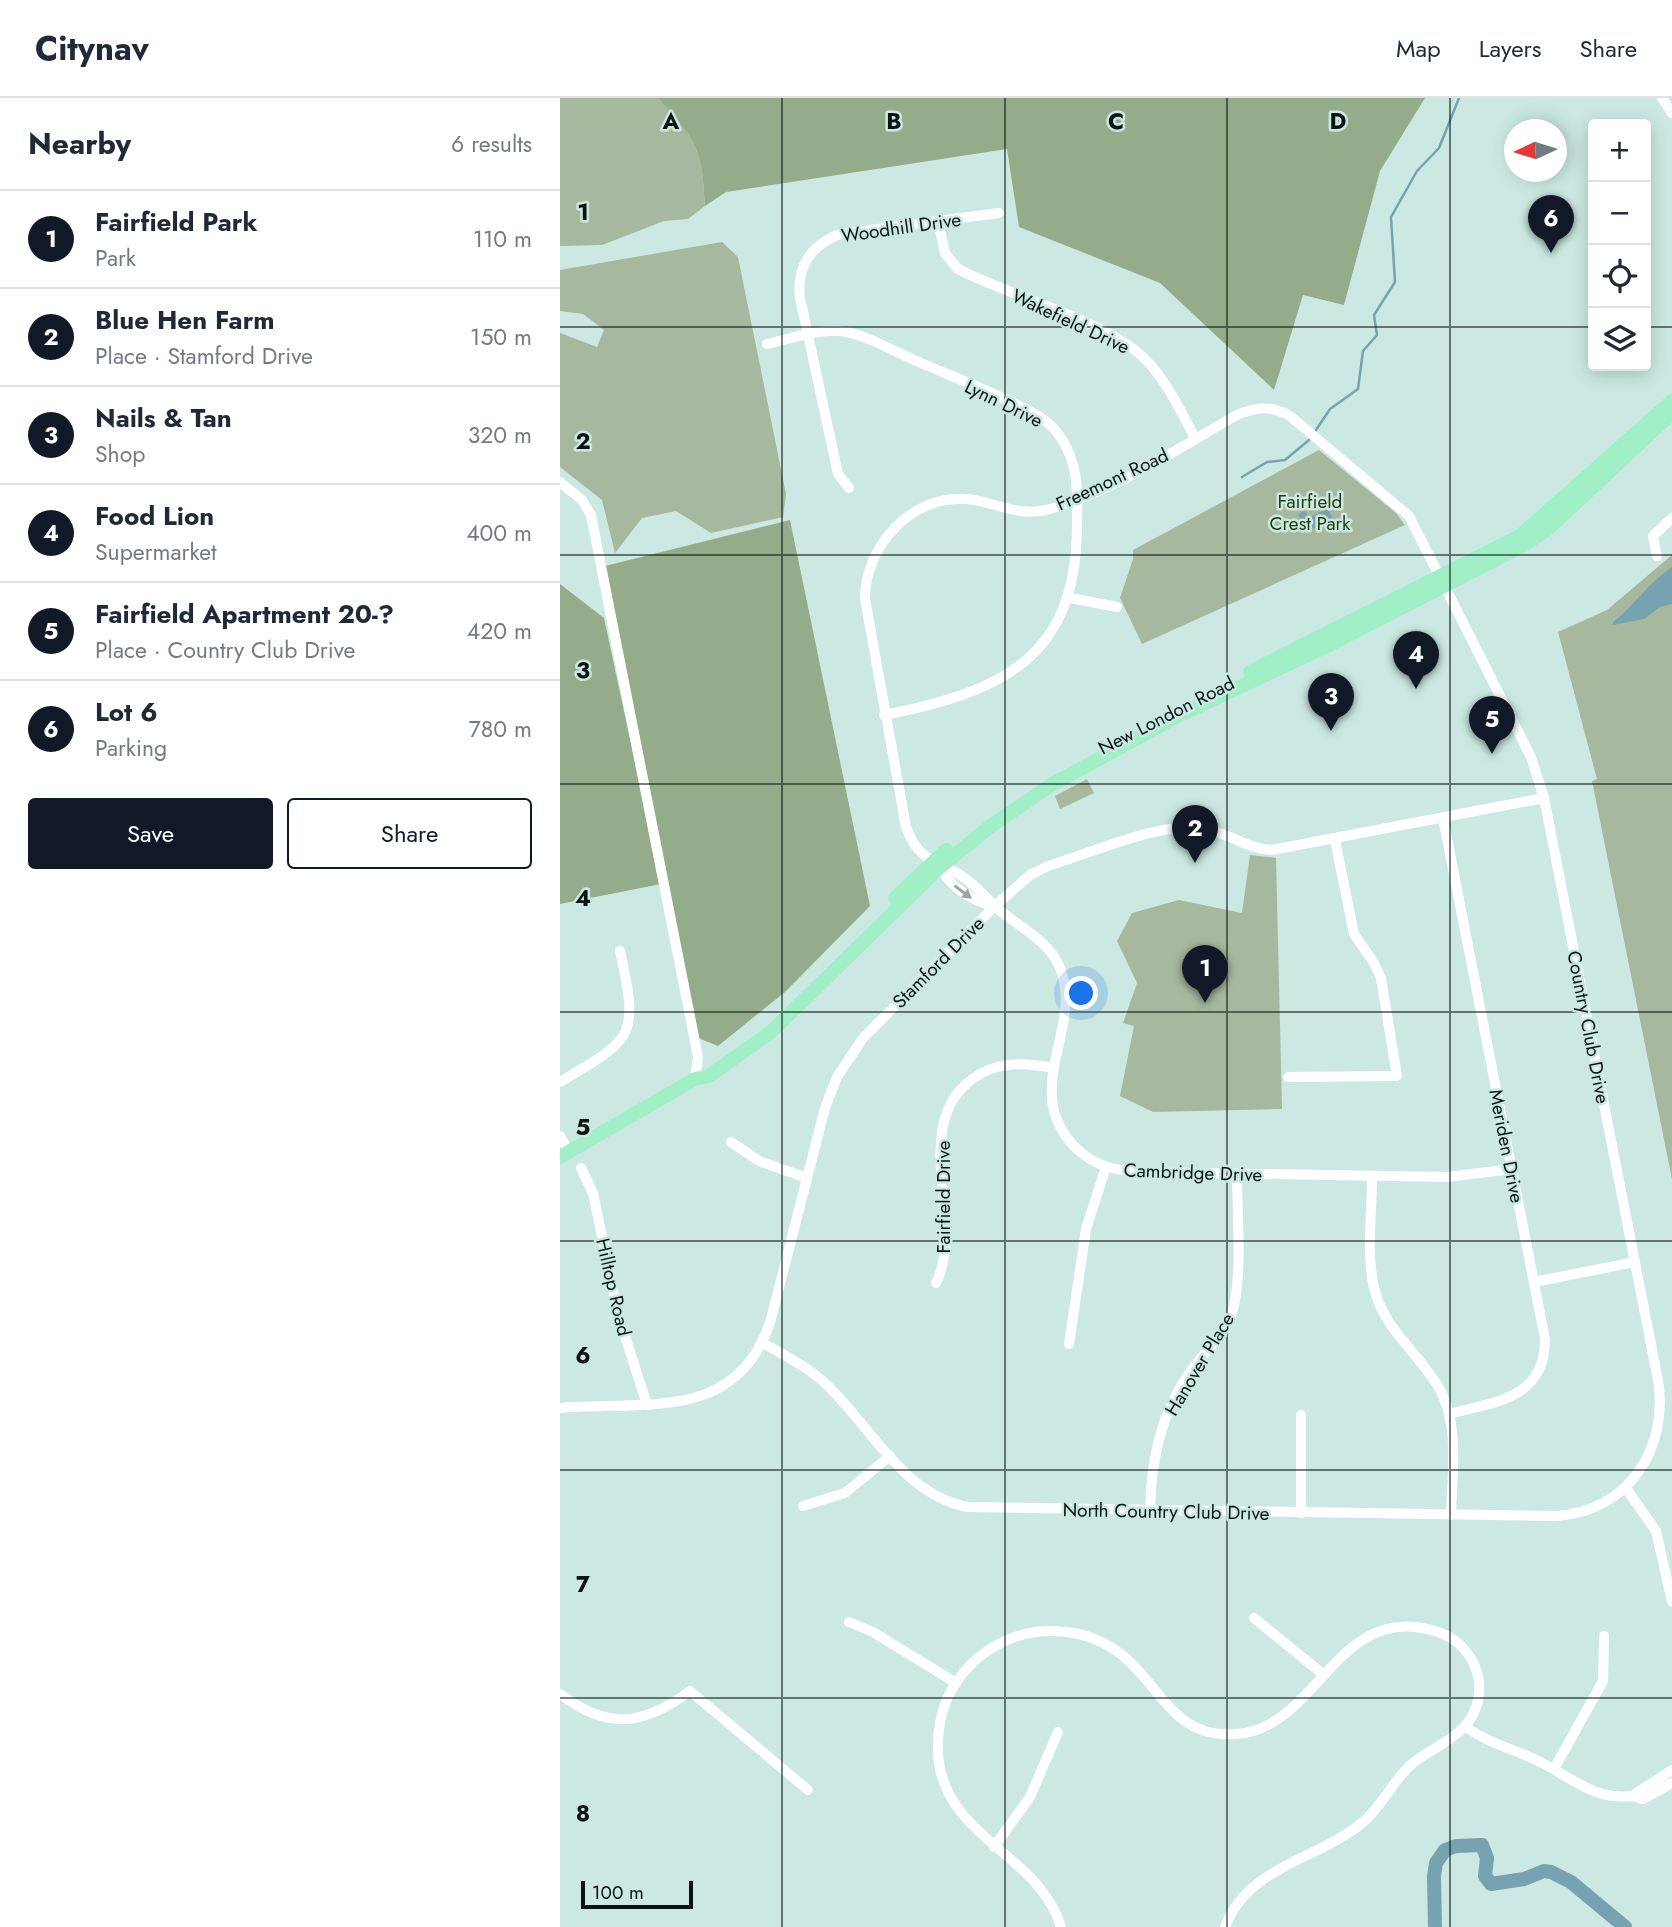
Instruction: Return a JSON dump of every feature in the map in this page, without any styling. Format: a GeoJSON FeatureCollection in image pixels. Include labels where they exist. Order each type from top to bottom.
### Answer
{"type":"FeatureCollection","features":[{"type":"Feature","properties":{"kind":"main road","name":"New London Road"},"geometry":{"type":"LineString","coordinates":[[564,1154],[695,1079],[709,1076],[771,1031],[935,864],[1103,755],[1443,581],[1520,536],[1541,521],[1672,401]]}},
{"type":"Feature","properties":{"kind":"main road","name":"New London Road"},"geometry":{"type":"LineString","coordinates":[[1443,581],[1485,568],[1548,529],[1672,413]]}},
{"type":"Feature","properties":{"kind":"street"},"geometry":{"type":"LineString","coordinates":[[1662,98],[1672,113]]}},
{"type":"Feature","properties":{"kind":"street","name":"Woodhill Drive"},"geometry":{"type":"LineString","coordinates":[[849,488],[838,474],[809,335],[799,280],[803,264],[813,250],[840,234],[999,214]]}},
{"type":"Feature","properties":{"kind":"street","name":"Wakefield Drive"},"geometry":{"type":"LineString","coordinates":[[939,221],[944,253],[958,269],[1104,332],[1136,351],[1164,382],[1195,439]]}},
{"type":"Feature","properties":{"kind":"street","name":"Lynn Drive"},"geometry":{"type":"LineString","coordinates":[[767,344],[834,331],[859,336],[1032,412],[1051,425],[1065,444],[1073,463],[1077,499],[1076,563],[1070,598],[1048,638],[1016,668],[960,697],[884,715]]}},
{"type":"Feature","properties":{"kind":"street","name":"Freemont Road"},"geometry":{"type":"LineString","coordinates":[[935,864],[913,842],[906,827],[866,612],[865,588],[872,559],[890,532],[911,515],[939,502],[970,500],[1009,511],[1029,513],[1077,499],[1138,471],[1253,409],[1270,408],[1287,414],[1404,510],[1443,581]]}},
{"type":"Feature","properties":{"kind":"street"},"geometry":{"type":"LineString","coordinates":[[560,482],[582,500],[591,514],[698,1056],[695,1079]]}},
{"type":"Feature","properties":{"kind":"street"},"geometry":{"type":"LineString","coordinates":[[1657,556],[1653,536],[1672,518]]}},
{"type":"Feature","properties":{"kind":"street","name":"Country Club Drive"},"geometry":{"type":"LineString","coordinates":[[1443,581],[1524,739],[1544,798],[1658,1380],[1661,1415],[1650,1457],[1641,1472],[1625,1487]]}},
{"type":"Feature","properties":{"kind":"street"},"geometry":{"type":"LineString","coordinates":[[1070,598],[1117,607]]}},
{"type":"Feature","properties":{"kind":"street","name":"Stamford Drive"},"geometry":{"type":"LineString","coordinates":[[560,1408],[679,1404],[710,1394],[740,1374],[763,1343],[830,1093],[856,1047],[995,906],[1038,870],[1163,830],[1187,827],[1209,829],[1252,848],[1272,850],[1544,798]]}},
{"type":"Feature","properties":{"kind":"street","name":"Meriden Drive"},"geometry":{"type":"LineString","coordinates":[[1443,818],[1545,1339],[1544,1359],[1536,1376],[1511,1398],[1449,1413]]}},
{"type":"Feature","properties":{"kind":"street"},"geometry":{"type":"LineString","coordinates":[[1288,1077],[1397,1076],[1381,978],[1365,947],[1354,934],[1335,840]]}},
{"type":"Feature","properties":{"kind":"street","name":"Cambridge Drive"},"geometry":{"type":"LineString","coordinates":[[935,864],[954,871],[984,892],[995,906],[1043,943],[1060,966],[1066,1003],[1053,1068],[1051,1093],[1059,1125],[1079,1150],[1107,1167],[1142,1172],[1372,1177],[1461,1177],[1512,1170]]}},
{"type":"Feature","properties":{"kind":"street"},"geometry":{"type":"LineString","coordinates":[[560,1082],[610,1052],[624,1037],[631,1002],[620,951]]}},
{"type":"Feature","properties":{"kind":"street","name":"Fairfield Drive"},"geometry":{"type":"LineString","coordinates":[[936,1283],[944,1257],[942,1134],[950,1105],[968,1082],[993,1068],[1022,1063],[1053,1068]]}},
{"type":"Feature","properties":{"kind":"street"},"geometry":{"type":"LineString","coordinates":[[560,1136],[564,1154]]}},
{"type":"Feature","properties":{"kind":"street"},"geometry":{"type":"LineString","coordinates":[[731,1142],[759,1161],[807,1178]]}},
{"type":"Feature","properties":{"kind":"street"},"geometry":{"type":"LineString","coordinates":[[1069,1344],[1086,1229],[1107,1167]]}},
{"type":"Feature","properties":{"kind":"street","name":"Hilltop Road"},"geometry":{"type":"LineString","coordinates":[[581,1168],[593,1193],[618,1314],[647,1405]]}},
{"type":"Feature","properties":{"kind":"street","name":"Hanover Place"},"geometry":{"type":"LineString","coordinates":[[1150,1511],[1153,1460],[1165,1418],[1184,1381],[1218,1337],[1232,1311],[1237,1174]]}},
{"type":"Feature","properties":{"kind":"street"},"geometry":{"type":"LineString","coordinates":[[1372,1177],[1371,1268],[1375,1293],[1393,1328],[1439,1388],[1449,1413],[1451,1515]]}},
{"type":"Feature","properties":{"kind":"street"},"geometry":{"type":"LineString","coordinates":[[1534,1282],[1635,1262]]}},
{"type":"Feature","properties":{"kind":"street","name":"North Country Club Drive"},"geometry":{"type":"LineString","coordinates":[[763,1343],[821,1380],[922,1489],[959,1506],[1568,1516],[1599,1506],[1625,1487]]}},
{"type":"Feature","properties":{"kind":"street"},"geometry":{"type":"LineString","coordinates":[[1301,1415],[1301,1513]]}},
{"type":"Feature","properties":{"kind":"street"},"geometry":{"type":"LineString","coordinates":[[803,1506],[845,1493],[890,1456]]}},
{"type":"Feature","properties":{"kind":"street"},"geometry":{"type":"LineString","coordinates":[[1625,1487],[1656,1531],[1672,1602]]}},
{"type":"Feature","properties":{"kind":"street"},"geometry":{"type":"LineString","coordinates":[[1254,1618],[1324,1675]]}},
{"type":"Feature","properties":{"kind":"street"},"geometry":{"type":"LineString","coordinates":[[849,1622],[873,1632],[956,1683]]}},
{"type":"Feature","properties":{"kind":"street"},"geometry":{"type":"LineString","coordinates":[[1061,1927],[1055,1909],[1042,1891],[958,1811],[946,1790],[940,1768],[940,1724],[956,1683],[979,1657],[1006,1641],[1037,1631],[1074,1633],[1094,1639],[1121,1654],[1166,1706],[1182,1720],[1209,1732],[1238,1734],[1262,1728],[1279,1719],[1351,1647],[1377,1633],[1408,1627],[1442,1633],[1465,1649],[1478,1675],[1477,1704],[1466,1727],[1406,1769],[1363,1822],[1257,1883],[1239,1900],[1225,1927]]}},
{"type":"Feature","properties":{"kind":"street"},"geometry":{"type":"LineString","coordinates":[[1554,1769],[1603,1681],[1604,1636]]}},
{"type":"Feature","properties":{"kind":"street"},"geometry":{"type":"LineString","coordinates":[[560,1694],[598,1718],[616,1718],[652,1714],[690,1691],[808,1790]]}},
{"type":"Feature","properties":{"kind":"street"},"geometry":{"type":"LineString","coordinates":[[1466,1727],[1491,1744],[1554,1769],[1594,1792],[1643,1799],[1672,1783]]}},
{"type":"Feature","properties":{"kind":"street"},"geometry":{"type":"LineString","coordinates":[[994,1847],[1030,1797],[1058,1732]]}},
{"type":"Feature","properties":{"kind":"street"},"geometry":{"type":"LineString","coordinates":[[1632,1796],[1672,1770]]}},
{"type":"Feature","properties":{"kind":"green space"},"geometry":{"type":"Polygon","coordinates":[[[560,98],[658,98],[695,146],[702,171],[705,206],[688,219],[664,221],[602,245],[560,246],[560,98]]]}},
{"type":"Feature","properties":{"kind":"green space"},"geometry":{"type":"Polygon","coordinates":[[[658,98],[1425,98],[1380,171],[1344,305],[1303,295],[1274,390],[1160,283],[1019,227],[1007,149],[726,192],[705,206],[702,171],[695,146],[658,98]]]}},
{"type":"Feature","properties":{"kind":"green space"},"geometry":{"type":"Polygon","coordinates":[[[722,242],[738,257],[786,494],[783,517],[711,533],[676,511],[642,518],[615,553],[602,500],[560,467],[560,333],[597,347],[604,330],[583,314],[560,311],[560,270],[722,242]]]}},
{"type":"Feature","properties":{"kind":"green space","name":"Fairfield Crest Park"},"geometry":{"type":"Polygon","coordinates":[[[1319,450],[1396,513],[1405,525],[1142,644],[1120,598],[1133,559],[1133,550],[1319,450]]]}},
{"type":"Feature","properties":{"kind":"green space"},"geometry":{"type":"Polygon","coordinates":[[[790,520],[870,906],[785,992],[718,1046],[698,1038],[605,566],[790,520]]]}},
{"type":"Feature","properties":{"kind":"green space"},"geometry":{"type":"Polygon","coordinates":[[[1672,555],[1672,1179],[1592,781],[1597,779],[1558,632],[1607,610],[1672,555]]]}},
{"type":"Feature","properties":{"kind":"green space"},"geometry":{"type":"Polygon","coordinates":[[[560,584],[604,618],[661,884],[560,904],[560,584]]]}},
{"type":"Feature","properties":{"kind":"green space"},"geometry":{"type":"Polygon","coordinates":[[[1087,779],[1094,793],[1060,809],[1055,796],[1087,779]]]}},
{"type":"Feature","properties":{"kind":"green space"},"geometry":{"type":"Polygon","coordinates":[[[1250,855],[1276,858],[1282,1109],[1153,1112],[1120,1096],[1134,1026],[1123,1023],[1137,983],[1117,941],[1132,913],[1179,900],[1242,913],[1250,855]]]}},
{"type":"Feature","properties":{"kind":"water"},"geometry":{"type":"Polygon","coordinates":[[[1328,508],[1333,520],[1306,531],[1298,514],[1304,511],[1310,517],[1328,508]]]}},
{"type":"Feature","properties":{"kind":"water"},"geometry":{"type":"Polygon","coordinates":[[[1672,567],[1672,604],[1660,607],[1644,619],[1613,625],[1613,622],[1672,567]]]}},
{"type":"Feature","properties":{"kind":"waterway"},"geometry":{"type":"LineString","coordinates":[[1316,430],[1330,409],[1358,389],[1363,351],[1377,335],[1374,315],[1395,282],[1391,217],[1417,171],[1439,148],[1459,98]]}},
{"type":"Feature","properties":{"kind":"waterway"},"geometry":{"type":"LineString","coordinates":[[1242,477],[1267,462],[1285,460],[1309,440]]}},
{"type":"Feature","properties":{"kind":"waterway"},"geometry":{"type":"LineString","coordinates":[[1435,1927],[1436,1863],[1445,1850],[1456,1846],[1482,1845],[1487,1858],[1485,1876],[1491,1884],[1524,1879],[1544,1871],[1551,1872],[1571,1882],[1625,1927]]}},
{"type":"Feature","properties":{"kind":"place","name":"Lot 6"},"geometry":{"type":"Point","coordinates":[1551,253]}},
{"type":"Feature","properties":{"kind":"place","name":"Food Lion"},"geometry":{"type":"Point","coordinates":[1416,689]}},
{"type":"Feature","properties":{"kind":"place","name":"Nails & Tan"},"geometry":{"type":"Point","coordinates":[1331,731]}},
{"type":"Feature","properties":{"kind":"place","name":"Fairfield Apartment 20-?"},"geometry":{"type":"Point","coordinates":[1492,754]}},
{"type":"Feature","properties":{"kind":"place","name":"Blue Hen Farm"},"geometry":{"type":"Point","coordinates":[1195,863]}},
{"type":"Feature","properties":{"kind":"place","name":"Fairfield Park"},"geometry":{"type":"Point","coordinates":[1205,1003]}}]}
